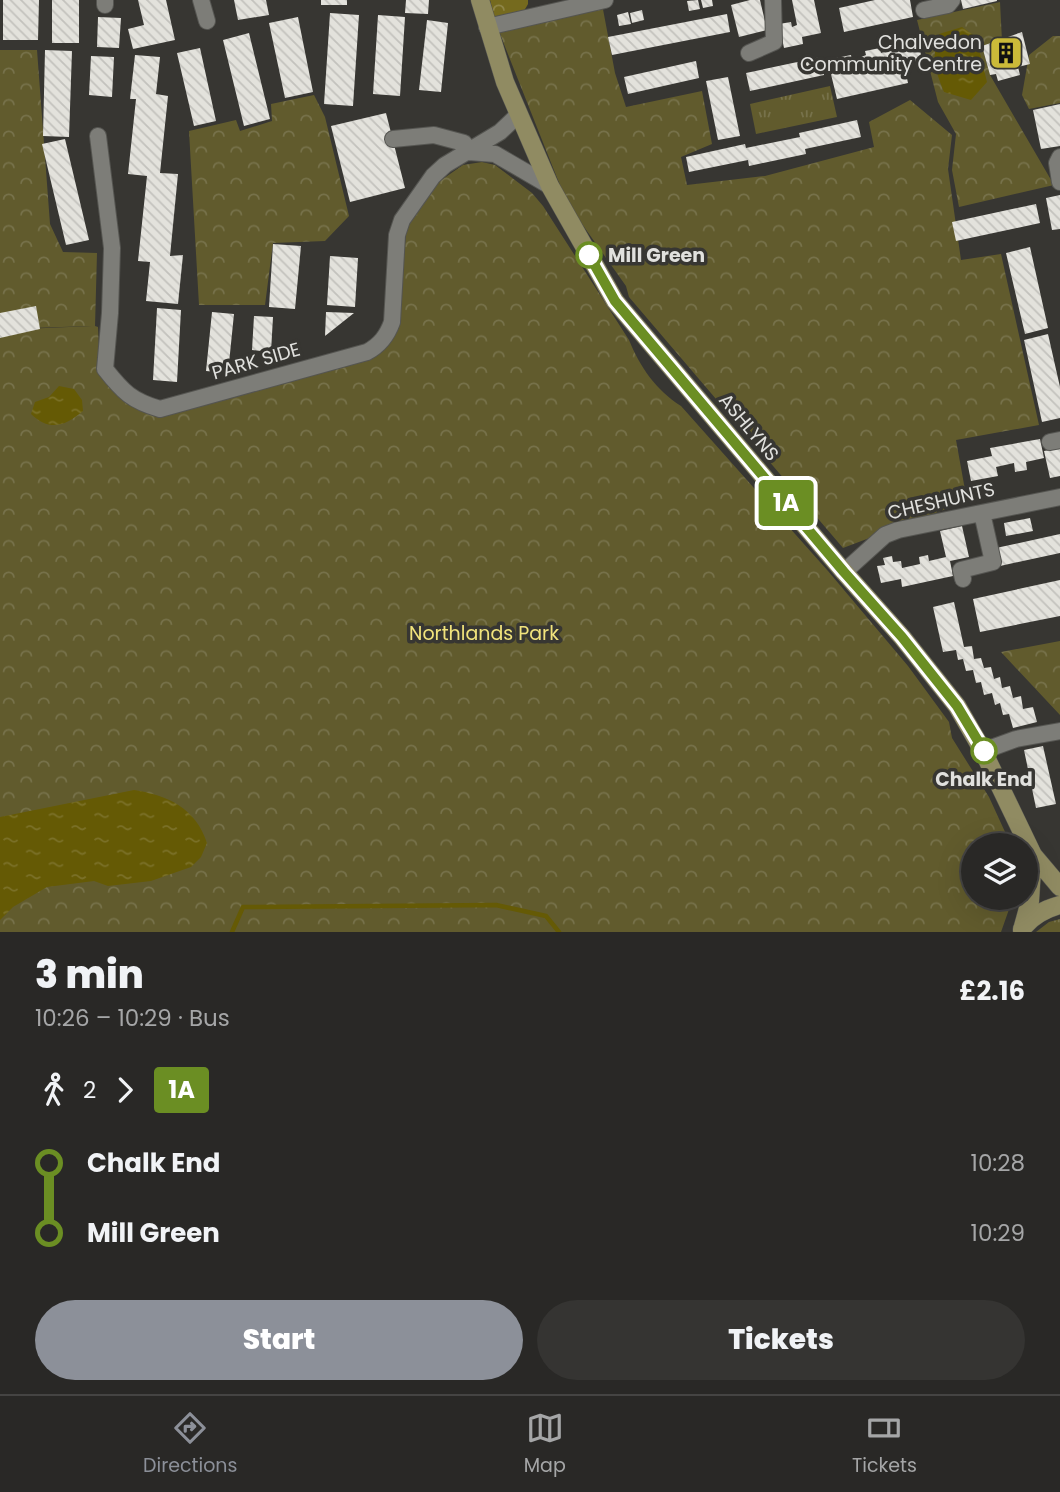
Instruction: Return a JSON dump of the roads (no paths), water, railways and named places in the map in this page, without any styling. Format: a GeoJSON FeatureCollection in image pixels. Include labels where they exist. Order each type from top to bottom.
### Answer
{"type":"FeatureCollection","features":[{"type":"Feature","properties":{"kind":"street"},"geometry":{"type":"LineString","coordinates":[[201,0],[207,21]]}},
{"type":"Feature","properties":{"kind":"street","name":"ASHLYNS"},"geometry":{"type":"LineString","coordinates":[[480,0],[518,115],[550,186],[615,301],[902,637],[957,706],[984,751],[1023,833]]}},
{"type":"Feature","properties":{"kind":"street"},"geometry":{"type":"LineString","coordinates":[[487,27],[605,0]]}},
{"type":"Feature","properties":{"kind":"street"},"geometry":{"type":"LineString","coordinates":[[749,53],[774,42],[773,0]]}},
{"type":"Feature","properties":{"kind":"street"},"geometry":{"type":"LineString","coordinates":[[923,10],[948,5],[952,0]]}},
{"type":"Feature","properties":{"kind":"street","name":"PARK SIDE"},"geometry":{"type":"LineString","coordinates":[[98,136],[112,248],[105,369],[125,394],[141,404],[160,409],[367,352],[375,347],[389,331],[392,321],[397,235],[402,220],[433,176],[445,165],[500,132],[518,115]]}},
{"type":"Feature","properties":{"kind":"street"},"geometry":{"type":"LineString","coordinates":[[393,139],[434,135],[464,143],[469,152],[495,154],[550,186]]}},
{"type":"Feature","properties":{"kind":"street"},"geometry":{"type":"LineString","coordinates":[[1058,186],[1057,163],[1060,158]]}},
{"type":"Feature","properties":{"kind":"street","name":"CHESHUNTS"},"geometry":{"type":"LineString","coordinates":[[844,572],[885,535],[898,530],[1060,497]]}},
{"type":"Feature","properties":{"kind":"street"},"geometry":{"type":"LineString","coordinates":[[963,579],[961,570],[993,562],[982,513]]}},
{"type":"Feature","properties":{"kind":"street"},"geometry":{"type":"LineString","coordinates":[[984,751],[1016,739],[1060,731]]}},
{"type":"Feature","properties":{"kind":"street","name":"ASHLYNS"},"geometry":{"type":"LineString","coordinates":[[1038,861],[1060,887]]}},
{"type":"Feature","properties":{"kind":"street"},"geometry":{"type":"LineString","coordinates":[[1021,931],[1033,918],[1060,905]]}},
{"type":"Feature","properties":{"kind":"street","name":"ASHLYNS"},"geometry":{"type":"LineString","coordinates":[[1021,931],[1027,910]]}},
{"type":"Feature","properties":{"kind":"water"},"geometry":{"type":"Polygon","coordinates":[[[962,27],[976,37],[987,82],[971,100],[944,92],[935,64],[939,34],[962,27]]]}},
{"type":"Feature","properties":{"kind":"water"},"geometry":{"type":"Polygon","coordinates":[[[59,386],[74,389],[82,400],[83,411],[57,425],[38,420],[31,414],[35,402],[49,397],[59,386]]]}},
{"type":"Feature","properties":{"kind":"water"},"geometry":{"type":"Polygon","coordinates":[[[134,790],[158,795],[179,805],[196,821],[207,843],[201,857],[191,867],[151,881],[108,886],[94,881],[47,887],[13,907],[0,920],[0,817],[134,790]]]}},
{"type":"Feature","properties":{"kind":"waterway"},"geometry":{"type":"LineString","coordinates":[[232,932],[243,907],[496,905],[546,916],[559,932]]}},
{"type":"Feature","properties":{"kind":"place","name":"Chalvedon Community Centre"},"geometry":{"type":"Point","coordinates":[1006,53]}},
{"type":"Feature","properties":{"kind":"place","name":"Mill Green"},"geometry":{"type":"Point","coordinates":[589,255]}},
{"type":"Feature","properties":{"kind":"place","name":"Chalk End"},"geometry":{"type":"Point","coordinates":[984,751]}},
{"type":"Feature","properties":{"kind":"park label","name":"Northlands Park"},"geometry":{"type":"Point","coordinates":[484,633]}}]}
